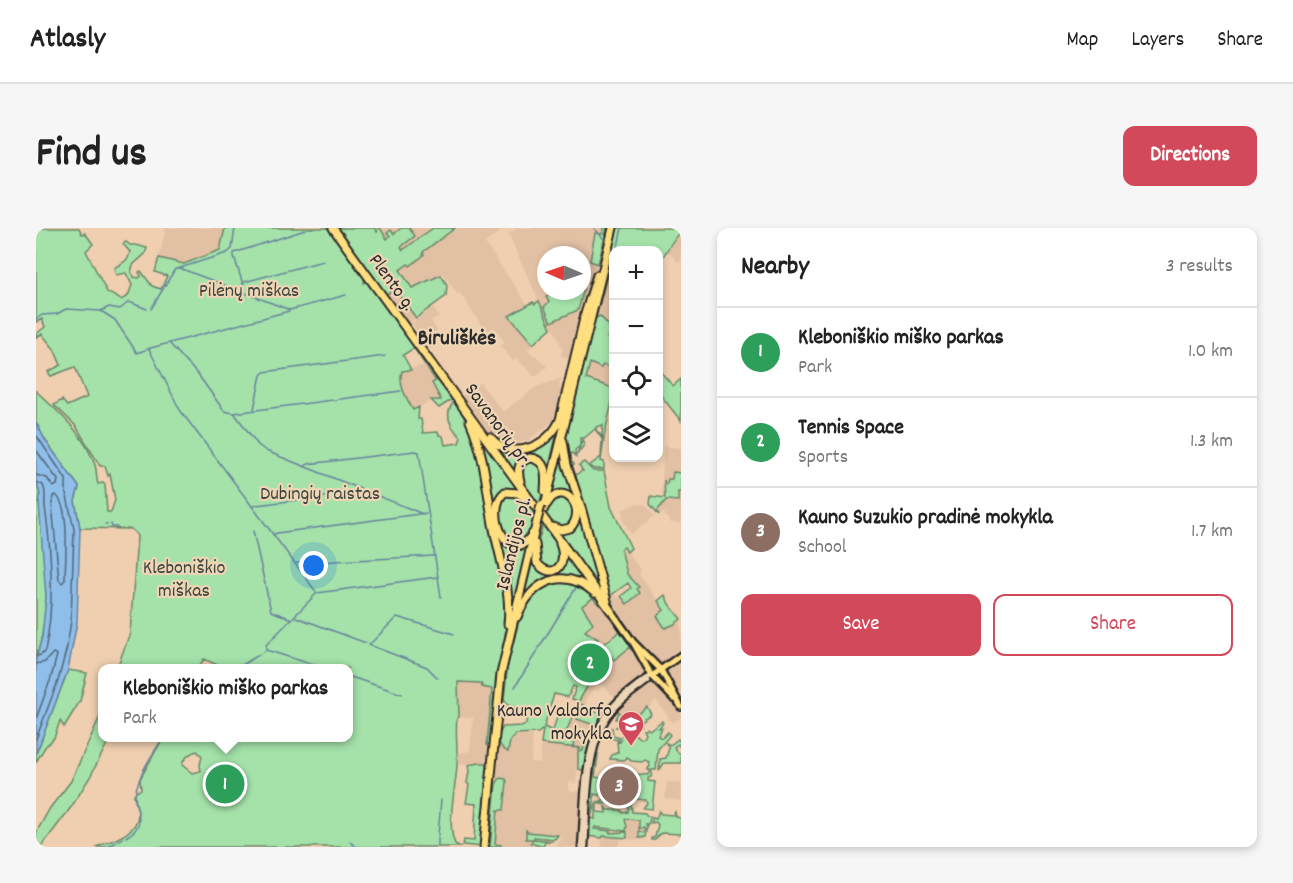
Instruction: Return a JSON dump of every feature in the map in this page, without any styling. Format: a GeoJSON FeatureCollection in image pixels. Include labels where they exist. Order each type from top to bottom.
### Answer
{"type":"FeatureCollection","features":[{"type":"Feature","properties":{"kind":"highway","name":"Plento g."},"geometry":{"type":"LineString","coordinates":[[331,228],[381,293],[404,328]]}},
{"type":"Feature","properties":{"kind":"highway","name":"Plento g."},"geometry":{"type":"LineString","coordinates":[[331,228],[404,328]]}},
{"type":"Feature","properties":{"kind":"highway"},"geometry":{"type":"LineString","coordinates":[[556,444],[590,292],[600,270],[611,228]]}},
{"type":"Feature","properties":{"kind":"highway","name":"Islandijos pl."},"geometry":{"type":"LineString","coordinates":[[546,494],[556,444],[611,228]]}},
{"type":"Feature","properties":{"kind":"highway","name":"Islandijos pl."},"geometry":{"type":"LineString","coordinates":[[487,847],[492,752],[488,746],[493,739],[504,653],[538,527],[600,270]]}},
{"type":"Feature","properties":{"kind":"highway"},"geometry":{"type":"LineString","coordinates":[[381,293],[397,311],[495,443],[507,448],[528,449],[537,446],[561,424]]}},
{"type":"Feature","properties":{"kind":"highway","name":"Savanorių pr."},"geometry":{"type":"LineString","coordinates":[[404,328],[605,603]]}},
{"type":"Feature","properties":{"kind":"highway","name":"Savanorių pr."},"geometry":{"type":"LineString","coordinates":[[404,328],[611,611]]}},
{"type":"Feature","properties":{"kind":"highway"},"geometry":{"type":"LineString","coordinates":[[467,416],[478,445],[509,604],[504,653]]}},
{"type":"Feature","properties":{"kind":"highway"},"geometry":{"type":"LineString","coordinates":[[561,424],[564,454],[611,611]]}},
{"type":"Feature","properties":{"kind":"highway"},"geometry":{"type":"LineString","coordinates":[[488,435],[502,461]]}},
{"type":"Feature","properties":{"kind":"highway"},"geometry":{"type":"LineString","coordinates":[[525,491],[519,479],[518,469],[523,461],[530,458],[537,459],[543,465],[546,494]]}},
{"type":"Feature","properties":{"kind":"highway"},"geometry":{"type":"LineString","coordinates":[[531,502],[514,492],[503,494],[497,506],[499,526],[507,542],[517,546],[529,539],[538,527]]}},
{"type":"Feature","properties":{"kind":"highway"},"geometry":{"type":"LineString","coordinates":[[543,507],[551,497],[558,494],[568,496],[576,507],[576,519],[570,528],[559,530],[548,523]]}},
{"type":"Feature","properties":{"kind":"highway","name":"Islandijos pl."},"geometry":{"type":"LineString","coordinates":[[487,847],[503,684],[538,527]]}},
{"type":"Feature","properties":{"kind":"highway"},"geometry":{"type":"LineString","coordinates":[[535,543],[537,562],[543,569],[549,571],[558,568],[562,562],[563,552],[559,542]]}},
{"type":"Feature","properties":{"kind":"highway"},"geometry":{"type":"LineString","coordinates":[[516,619],[525,598],[537,587],[550,581],[563,579],[575,581],[586,586],[598,596]]}},
{"type":"Feature","properties":{"kind":"main road","name":"Savanorių pr."},"geometry":{"type":"LineString","coordinates":[[611,611],[633,642],[652,676],[680,706]]}},
{"type":"Feature","properties":{"kind":"main road","name":"Savanorių pr."},"geometry":{"type":"LineString","coordinates":[[633,642],[662,669],[680,706]]}},
{"type":"Feature","properties":{"kind":"main road"},"geometry":{"type":"LineString","coordinates":[[583,847],[595,737],[615,705],[681,655]]}},
{"type":"Feature","properties":{"kind":"main road"},"geometry":{"type":"LineString","coordinates":[[644,663],[650,658]]}},
{"type":"Feature","properties":{"kind":"main road"},"geometry":{"type":"LineString","coordinates":[[662,687],[668,683]]}},
{"type":"Feature","properties":{"kind":"shaded area"},"geometry":{"type":"Polygon","coordinates":[[[166,228],[225,228],[220,250],[184,264],[159,258],[166,228]]]}},
{"type":"Feature","properties":{"kind":"shaded area"},"geometry":{"type":"Polygon","coordinates":[[[335,228],[505,228],[485,243],[527,304],[509,317],[533,344],[527,350],[547,367],[535,377],[517,359],[513,361],[500,346],[505,343],[494,327],[486,332],[460,293],[458,294],[443,274],[399,294],[416,318],[406,323],[335,228]]]}},
{"type":"Feature","properties":{"kind":"shaded area"},"geometry":{"type":"Polygon","coordinates":[[[515,228],[602,228],[601,234],[596,233],[591,256],[591,246],[537,246],[537,297],[508,234],[516,230],[515,228]]]}},
{"type":"Feature","properties":{"kind":"shaded area"},"geometry":{"type":"Polygon","coordinates":[[[681,231],[681,261],[678,262],[670,253],[666,253],[676,235],[681,231]]]}},
{"type":"Feature","properties":{"kind":"shaded area"},"geometry":{"type":"Polygon","coordinates":[[[591,261],[598,264],[591,290],[591,261]]]}},
{"type":"Feature","properties":{"kind":"shaded area"},"geometry":{"type":"Polygon","coordinates":[[[609,274],[609,327],[600,316],[596,320],[609,274]]]}},
{"type":"Feature","properties":{"kind":"shaded area"},"geometry":{"type":"Polygon","coordinates":[[[537,300],[548,300],[578,310],[581,300],[588,300],[572,361],[560,355],[563,349],[553,327],[551,328],[539,302],[535,304],[537,300]]]}},
{"type":"Feature","properties":{"kind":"shaded area"},"geometry":{"type":"Polygon","coordinates":[[[433,307],[439,317],[431,320],[437,331],[423,340],[412,323],[433,307]]]}},
{"type":"Feature","properties":{"kind":"shaded area"},"geometry":{"type":"Polygon","coordinates":[[[590,361],[601,367],[602,365],[609,366],[609,387],[585,379],[590,361]]]}},
{"type":"Feature","properties":{"kind":"shaded area"},"geometry":{"type":"Polygon","coordinates":[[[425,365],[435,380],[431,382],[441,400],[434,399],[413,410],[403,391],[401,374],[402,371],[425,365]]]}},
{"type":"Feature","properties":{"kind":"shaded area"},"geometry":{"type":"Polygon","coordinates":[[[562,378],[559,383],[562,399],[556,419],[529,440],[520,442],[492,437],[463,397],[480,383],[503,412],[536,387],[562,378]]]}},
{"type":"Feature","properties":{"kind":"shaded area"},"geometry":{"type":"Polygon","coordinates":[[[663,446],[681,448],[681,522],[671,523],[664,513],[659,515],[650,504],[651,496],[662,496],[663,446]]]}},
{"type":"Feature","properties":{"kind":"shaded area"},"geometry":{"type":"Polygon","coordinates":[[[637,503],[646,505],[655,516],[631,534],[623,520],[622,510],[637,503]]]}},
{"type":"Feature","properties":{"kind":"shaded area"},"geometry":{"type":"Polygon","coordinates":[[[623,547],[641,570],[639,574],[664,610],[658,615],[665,628],[681,621],[681,652],[664,665],[660,666],[636,641],[614,607],[610,596],[614,593],[617,598],[621,596],[627,603],[638,588],[627,574],[621,548],[623,547]]]}},
{"type":"Feature","properties":{"kind":"shaded area"},"geometry":{"type":"Polygon","coordinates":[[[594,598],[622,631],[620,631],[614,660],[632,646],[647,675],[617,699],[602,684],[596,682],[586,700],[586,705],[579,701],[585,690],[560,681],[562,672],[585,631],[593,623],[581,606],[594,598]]]}},
{"type":"Feature","properties":{"kind":"shaded area"},"geometry":{"type":"Polygon","coordinates":[[[681,658],[681,693],[676,696],[664,672],[681,658]]]}},
{"type":"Feature","properties":{"kind":"shaded area"},"geometry":{"type":"Polygon","coordinates":[[[653,680],[668,695],[681,717],[673,723],[656,700],[637,719],[628,719],[616,710],[638,690],[653,680]]]}},
{"type":"Feature","properties":{"kind":"shaded area"},"geometry":{"type":"Polygon","coordinates":[[[458,681],[482,683],[492,689],[488,742],[491,741],[489,770],[481,765],[457,764],[457,753],[470,751],[473,718],[459,717],[458,681]]]}},
{"type":"Feature","properties":{"kind":"shaded area"},"geometry":{"type":"Polygon","coordinates":[[[573,715],[597,726],[592,739],[565,735],[573,715]]]}},
{"type":"Feature","properties":{"kind":"shaded area"},"geometry":{"type":"Polygon","coordinates":[[[515,734],[533,735],[531,762],[540,763],[541,744],[571,748],[573,739],[585,740],[583,752],[579,752],[576,783],[569,782],[568,789],[572,792],[584,790],[580,847],[557,847],[560,837],[564,835],[528,832],[527,830],[526,838],[533,839],[529,847],[500,847],[495,844],[498,809],[503,810],[507,782],[498,780],[496,784],[499,745],[500,748],[515,734]]]}},
{"type":"Feature","properties":{"kind":"shaded area"},"geometry":{"type":"Polygon","coordinates":[[[609,778],[630,780],[629,796],[607,794],[609,778]]]}},
{"type":"Feature","properties":{"kind":"shaded area"},"geometry":{"type":"Polygon","coordinates":[[[667,782],[681,783],[681,801],[665,799],[667,782]]]}},
{"type":"Feature","properties":{"kind":"shaded area"},"geometry":{"type":"Polygon","coordinates":[[[596,816],[651,817],[646,829],[645,840],[630,840],[622,836],[618,847],[602,847],[602,838],[590,837],[590,819],[595,819],[596,816]]]}},
{"type":"Feature","properties":{"kind":"green space"},"geometry":{"type":"Polygon","coordinates":[[[36,228],[79,228],[82,234],[85,233],[93,244],[86,251],[107,292],[121,300],[128,296],[132,285],[126,273],[116,275],[114,268],[128,258],[130,252],[123,244],[126,242],[147,248],[145,254],[133,265],[131,272],[134,277],[139,278],[141,271],[152,286],[161,289],[167,276],[155,272],[159,258],[184,264],[220,250],[225,228],[328,228],[364,277],[364,283],[367,281],[437,377],[435,380],[414,348],[403,355],[411,370],[402,371],[402,386],[413,410],[419,407],[418,419],[421,419],[423,433],[438,432],[443,436],[445,445],[459,443],[461,437],[449,421],[450,407],[456,403],[474,434],[508,606],[508,616],[491,741],[487,745],[492,689],[482,687],[481,683],[458,682],[457,765],[451,826],[455,844],[461,847],[96,847],[123,836],[134,826],[138,813],[134,794],[141,789],[140,779],[161,742],[353,742],[353,664],[215,664],[204,659],[201,664],[118,664],[130,633],[137,537],[131,529],[80,528],[75,501],[79,487],[45,440],[36,422],[36,391],[85,443],[95,465],[98,484],[105,485],[107,512],[111,512],[115,500],[110,474],[108,476],[105,466],[100,466],[76,426],[54,405],[62,400],[67,406],[87,397],[75,367],[51,376],[48,372],[61,365],[54,349],[42,334],[36,338],[36,334],[45,327],[42,319],[36,322],[36,228]],[[197,751],[190,754],[182,765],[192,773],[201,771],[202,756],[197,751]]]}},
{"type":"Feature","properties":{"kind":"green space"},"geometry":{"type":"Polygon","coordinates":[[[335,228],[374,228],[377,232],[380,228],[387,239],[390,236],[387,233],[391,230],[394,234],[401,228],[409,228],[415,236],[401,247],[403,250],[433,228],[455,228],[423,252],[424,255],[410,266],[408,264],[400,270],[412,288],[441,275],[447,285],[446,296],[416,318],[408,307],[406,308],[396,288],[385,295],[335,228]]]}},
{"type":"Feature","properties":{"kind":"green space"},"geometry":{"type":"Polygon","coordinates":[[[604,228],[607,228],[598,264],[591,261],[591,255],[595,233],[602,234],[604,228]]]}},
{"type":"Feature","properties":{"kind":"green space"},"geometry":{"type":"Polygon","coordinates":[[[614,228],[681,228],[663,257],[663,246],[610,246],[614,228]]]}},
{"type":"Feature","properties":{"kind":"green space"},"geometry":{"type":"Polygon","coordinates":[[[609,249],[609,275],[596,318],[600,316],[609,326],[607,338],[609,339],[609,366],[603,365],[601,368],[590,363],[586,379],[609,387],[609,415],[604,437],[602,436],[603,425],[596,427],[596,430],[604,439],[601,461],[604,462],[604,469],[594,469],[589,466],[601,457],[602,439],[595,429],[582,440],[583,438],[580,438],[580,446],[575,450],[576,456],[571,454],[571,461],[574,464],[571,466],[575,476],[583,471],[579,465],[584,462],[593,471],[604,471],[611,507],[631,548],[627,552],[624,547],[621,549],[627,574],[639,587],[637,589],[640,593],[627,604],[621,596],[631,588],[628,583],[610,596],[624,622],[608,599],[568,466],[564,436],[609,249]]]}},
{"type":"Feature","properties":{"kind":"green space"},"geometry":{"type":"Polygon","coordinates":[[[548,300],[581,300],[578,310],[551,322],[544,307],[549,302],[548,300]]]}},
{"type":"Feature","properties":{"kind":"green space"},"geometry":{"type":"Polygon","coordinates":[[[539,301],[551,328],[533,344],[509,316],[539,301]]]}},
{"type":"Feature","properties":{"kind":"green space"},"geometry":{"type":"Polygon","coordinates":[[[663,375],[673,386],[681,379],[681,421],[663,398],[663,375]]]}},
{"type":"Feature","properties":{"kind":"green space"},"geometry":{"type":"Polygon","coordinates":[[[437,380],[453,399],[439,408],[431,400],[441,400],[432,383],[437,380]]]}},
{"type":"Feature","properties":{"kind":"green space"},"geometry":{"type":"Polygon","coordinates":[[[559,423],[547,475],[546,471],[528,456],[517,477],[493,442],[528,450],[559,423]]]}},
{"type":"Feature","properties":{"kind":"green space"},"geometry":{"type":"Polygon","coordinates":[[[475,431],[522,493],[507,490],[495,509],[508,546],[531,539],[509,629],[510,616],[475,431]]]}},
{"type":"Feature","properties":{"kind":"green space"},"geometry":{"type":"Polygon","coordinates":[[[582,440],[585,444],[577,454],[582,440]]]}},
{"type":"Feature","properties":{"kind":"green space"},"geometry":{"type":"Polygon","coordinates":[[[562,444],[602,594],[557,533],[575,524],[572,498],[550,497],[562,444]]]}},
{"type":"Feature","properties":{"kind":"green space"},"geometry":{"type":"Polygon","coordinates":[[[532,459],[543,468],[543,490],[538,507],[520,479],[524,461],[532,459]]]}},
{"type":"Feature","properties":{"kind":"green space"},"geometry":{"type":"Polygon","coordinates":[[[673,472],[681,473],[681,492],[678,492],[678,501],[666,500],[657,511],[659,515],[650,504],[651,496],[665,498],[664,480],[667,484],[668,479],[672,479],[673,472]]]}},
{"type":"Feature","properties":{"kind":"green space"},"geometry":{"type":"Polygon","coordinates":[[[36,481],[40,494],[39,504],[46,562],[46,602],[41,641],[36,659],[36,481]]]}},
{"type":"Feature","properties":{"kind":"green space"},"geometry":{"type":"Polygon","coordinates":[[[512,492],[523,499],[536,515],[529,538],[515,546],[500,528],[499,499],[512,492]]]}},
{"type":"Feature","properties":{"kind":"green space"},"geometry":{"type":"Polygon","coordinates":[[[563,495],[575,507],[570,528],[553,526],[545,516],[550,500],[563,495]]]}},
{"type":"Feature","properties":{"kind":"green space"},"geometry":{"type":"Polygon","coordinates":[[[543,525],[560,549],[563,558],[553,569],[540,566],[536,549],[543,525]]]}},
{"type":"Feature","properties":{"kind":"green space"},"geometry":{"type":"Polygon","coordinates":[[[564,553],[586,583],[555,578],[523,600],[534,556],[551,571],[564,553]]]}},
{"type":"Feature","properties":{"kind":"green space"},"geometry":{"type":"Polygon","coordinates":[[[571,581],[594,595],[601,604],[599,605],[593,598],[582,606],[593,623],[585,631],[598,639],[591,651],[609,661],[603,673],[592,668],[587,680],[590,682],[579,701],[572,699],[576,687],[573,686],[568,697],[554,694],[544,727],[553,731],[559,710],[573,715],[565,735],[566,738],[583,740],[574,741],[573,747],[580,748],[580,751],[583,751],[585,740],[591,741],[586,771],[578,769],[578,748],[541,744],[543,729],[538,733],[515,734],[510,741],[508,752],[504,750],[499,741],[503,727],[526,724],[525,710],[507,705],[504,699],[508,663],[523,605],[543,584],[571,581]]]}},
{"type":"Feature","properties":{"kind":"green space"},"geometry":{"type":"Polygon","coordinates":[[[665,595],[681,619],[665,628],[657,616],[664,610],[658,601],[665,595]]]}},
{"type":"Feature","properties":{"kind":"green space"},"geometry":{"type":"Polygon","coordinates":[[[620,631],[634,652],[629,648],[614,660],[603,645],[620,631]]]}},
{"type":"Feature","properties":{"kind":"green space"},"geometry":{"type":"Polygon","coordinates":[[[68,670],[87,673],[80,701],[64,727],[60,721],[54,738],[36,762],[36,754],[68,670]]]}},
{"type":"Feature","properties":{"kind":"green space"},"geometry":{"type":"Polygon","coordinates":[[[582,704],[599,713],[601,718],[592,739],[586,737],[589,737],[594,725],[577,719],[582,704]]]}},
{"type":"Feature","properties":{"kind":"green space"},"geometry":{"type":"Polygon","coordinates":[[[647,707],[651,714],[640,721],[640,726],[637,726],[636,721],[623,721],[619,727],[615,727],[619,726],[620,720],[616,719],[619,712],[623,715],[627,712],[632,718],[647,707]]]}},
{"type":"Feature","properties":{"kind":"green space"},"geometry":{"type":"Polygon","coordinates":[[[98,721],[98,742],[108,742],[72,806],[41,847],[36,847],[36,833],[50,808],[71,781],[98,721]]]}},
{"type":"Feature","properties":{"kind":"green space"},"geometry":{"type":"Polygon","coordinates":[[[662,721],[659,728],[662,728],[658,736],[662,738],[668,732],[670,735],[658,749],[656,770],[647,770],[650,766],[645,760],[631,761],[627,757],[625,760],[610,759],[618,752],[617,741],[621,740],[608,738],[610,728],[612,728],[613,736],[620,738],[624,734],[636,735],[639,738],[645,733],[643,729],[649,730],[662,721]]]}},
{"type":"Feature","properties":{"kind":"green space"},"geometry":{"type":"Polygon","coordinates":[[[678,739],[681,749],[678,744],[674,747],[679,754],[681,752],[681,763],[664,763],[659,771],[660,759],[666,758],[669,748],[666,743],[670,745],[678,739]]]}},
{"type":"Feature","properties":{"kind":"green space"},"geometry":{"type":"Polygon","coordinates":[[[594,754],[598,754],[595,777],[606,779],[608,782],[603,791],[610,794],[629,793],[630,781],[620,779],[613,783],[613,778],[609,778],[609,771],[627,775],[633,770],[636,774],[648,775],[652,772],[648,781],[655,782],[652,809],[643,808],[647,803],[646,800],[625,798],[621,801],[621,798],[608,797],[605,804],[596,804],[603,801],[604,796],[594,794],[594,803],[591,803],[594,754]]]}},
{"type":"Feature","properties":{"kind":"green space"},"geometry":{"type":"Polygon","coordinates":[[[485,763],[489,767],[483,847],[463,845],[464,840],[474,841],[476,804],[466,803],[469,785],[467,783],[468,765],[485,763]]]}},
{"type":"Feature","properties":{"kind":"green space"},"geometry":{"type":"Polygon","coordinates":[[[500,778],[506,779],[507,782],[504,810],[498,810],[495,844],[501,845],[490,847],[496,784],[500,778]]]}},
{"type":"Feature","properties":{"kind":"green space"},"geometry":{"type":"Polygon","coordinates":[[[626,803],[631,803],[632,812],[645,813],[651,817],[648,824],[645,824],[647,826],[645,837],[639,838],[639,831],[643,833],[645,830],[644,827],[639,829],[639,820],[626,819],[626,831],[595,827],[594,829],[610,831],[610,833],[627,832],[627,838],[587,836],[590,805],[594,805],[591,818],[595,819],[595,806],[597,806],[597,812],[606,813],[605,806],[607,810],[621,810],[623,813],[628,812],[629,805],[626,803]]]}},
{"type":"Feature","properties":{"kind":"green space"},"geometry":{"type":"Polygon","coordinates":[[[659,811],[661,814],[673,815],[675,812],[676,817],[681,818],[681,834],[661,833],[655,840],[652,840],[658,825],[656,822],[651,823],[653,818],[656,819],[659,811]]]}},
{"type":"Feature","properties":{"kind":"green space"},"geometry":{"type":"Polygon","coordinates":[[[526,830],[558,835],[555,839],[534,837],[534,839],[553,841],[545,841],[543,847],[531,843],[533,839],[526,839],[526,830]]]}},
{"type":"Feature","properties":{"kind":"water"},"geometry":{"type":"Polygon","coordinates":[[[36,422],[45,440],[79,487],[75,501],[80,528],[77,622],[68,670],[36,754],[36,659],[42,637],[46,597],[40,494],[36,481],[36,422]]]}},
{"type":"Feature","properties":{"kind":"waterway"},"geometry":{"type":"LineString","coordinates":[[177,269],[227,253],[232,249],[235,228]]}},
{"type":"Feature","properties":{"kind":"waterway"},"geometry":{"type":"LineString","coordinates":[[594,228],[603,238]]}},
{"type":"Feature","properties":{"kind":"waterway"},"geometry":{"type":"LineString","coordinates":[[618,246],[622,228]]}},
{"type":"Feature","properties":{"kind":"waterway"},"geometry":{"type":"LineString","coordinates":[[243,285],[234,253],[305,230]]}},
{"type":"Feature","properties":{"kind":"waterway"},"geometry":{"type":"LineString","coordinates":[[241,292],[244,282],[323,261]]}},
{"type":"Feature","properties":{"kind":"waterway"},"geometry":{"type":"LineString","coordinates":[[151,309],[175,269],[182,269],[290,310],[346,295]]}},
{"type":"Feature","properties":{"kind":"waterway"},"geometry":{"type":"LineString","coordinates":[[101,311],[109,307],[120,309],[129,302],[147,309]]}},
{"type":"Feature","properties":{"kind":"waterway"},"geometry":{"type":"LineString","coordinates":[[36,319],[42,315],[57,314],[66,309],[101,311],[115,320],[137,353],[145,350]]}},
{"type":"Feature","properties":{"kind":"waterway"},"geometry":{"type":"LineString","coordinates":[[147,349],[289,311]]}},
{"type":"Feature","properties":{"kind":"waterway"},"geometry":{"type":"LineString","coordinates":[[170,344],[199,376],[224,411],[234,413],[401,391]]}},
{"type":"Feature","properties":{"kind":"waterway"},"geometry":{"type":"LineString","coordinates":[[149,349],[180,410],[317,593],[266,645],[266,650]]}},
{"type":"Feature","properties":{"kind":"waterway"},"geometry":{"type":"LineString","coordinates":[[254,409],[261,375],[264,372],[385,356]]}},
{"type":"Feature","properties":{"kind":"waterway"},"geometry":{"type":"LineString","coordinates":[[235,414],[258,445],[266,451],[423,514]]}},
{"type":"Feature","properties":{"kind":"waterway"},"geometry":{"type":"LineString","coordinates":[[305,466],[419,452],[441,597]]}},
{"type":"Feature","properties":{"kind":"waterway"},"geometry":{"type":"LineString","coordinates":[[252,507],[340,495]]}},
{"type":"Feature","properties":{"kind":"waterway"},"geometry":{"type":"LineString","coordinates":[[273,535],[427,513]]}},
{"type":"Feature","properties":{"kind":"waterway"},"geometry":{"type":"LineString","coordinates":[[111,524],[112,527],[117,527]]}},
{"type":"Feature","properties":{"kind":"waterway"},"geometry":{"type":"LineString","coordinates":[[253,531],[271,611],[292,619]]}},
{"type":"Feature","properties":{"kind":"waterway"},"geometry":{"type":"LineString","coordinates":[[296,563],[434,556]]}},
{"type":"Feature","properties":{"kind":"waterway"},"geometry":{"type":"LineString","coordinates":[[317,593],[437,577]]}},
{"type":"Feature","properties":{"kind":"waterway"},"geometry":{"type":"LineString","coordinates":[[515,687],[577,586]]}},
{"type":"Feature","properties":{"kind":"waterway"},"geometry":{"type":"LineString","coordinates":[[296,617],[366,643]]}},
{"type":"Feature","properties":{"kind":"waterway"},"geometry":{"type":"LineString","coordinates":[[438,678],[427,667],[369,645],[397,617],[454,634]]}},
{"type":"Feature","properties":{"kind":"waterway"},"geometry":{"type":"LineString","coordinates":[[263,652],[266,650],[311,664]]}},
{"type":"Feature","properties":{"kind":"waterway"},"geometry":{"type":"LineString","coordinates":[[244,664],[260,654]]}},
{"type":"Feature","properties":{"kind":"waterway"},"geometry":{"type":"LineString","coordinates":[[353,678],[402,694]]}},
{"type":"Feature","properties":{"kind":"waterway"},"geometry":{"type":"LineString","coordinates":[[126,837],[139,824],[135,797],[138,782],[160,742]]}},
{"type":"Feature","properties":{"kind":"waterway"},"geometry":{"type":"LineString","coordinates":[[438,835],[441,800]]}},
{"type":"Feature","properties":{"kind":"waterway"},"geometry":{"type":"LineString","coordinates":[[108,847],[123,838]]}},
{"type":"Feature","properties":{"kind":"waterway"},"geometry":{"type":"LineString","coordinates":[[438,838],[438,847]]}},
{"type":"Feature","properties":{"kind":"waterway"},"geometry":{"type":"LineString","coordinates":[[350,842],[357,847]]}},
{"type":"Feature","properties":{"kind":"place","name":"Tennis Space"},"geometry":{"type":"Point","coordinates":[590,663]}},
{"type":"Feature","properties":{"kind":"place","name":"Kauno Valdorfo mokykla"},"geometry":{"type":"Point","coordinates":[631,747]}},
{"type":"Feature","properties":{"kind":"place","name":"Kleboniškio miško parkas"},"geometry":{"type":"Point","coordinates":[225,784]}},
{"type":"Feature","properties":{"kind":"place","name":"Kauno Suzukio pradinė mokykla"},"geometry":{"type":"Point","coordinates":[619,786]}},
{"type":"Feature","properties":{"kind":"district","name":"Biruliškės"},"geometry":{"type":"Point","coordinates":[457,339]}},
{"type":"Feature","properties":{"kind":"park label","name":"Pilėnų miškas"},"geometry":{"type":"Point","coordinates":[249,292]}},
{"type":"Feature","properties":{"kind":"park label","name":"Dubingių raistas"},"geometry":{"type":"Point","coordinates":[320,495]}},
{"type":"Feature","properties":{"kind":"park label","name":"Kleboniškio miškas"},"geometry":{"type":"Point","coordinates":[184,580]}}]}
